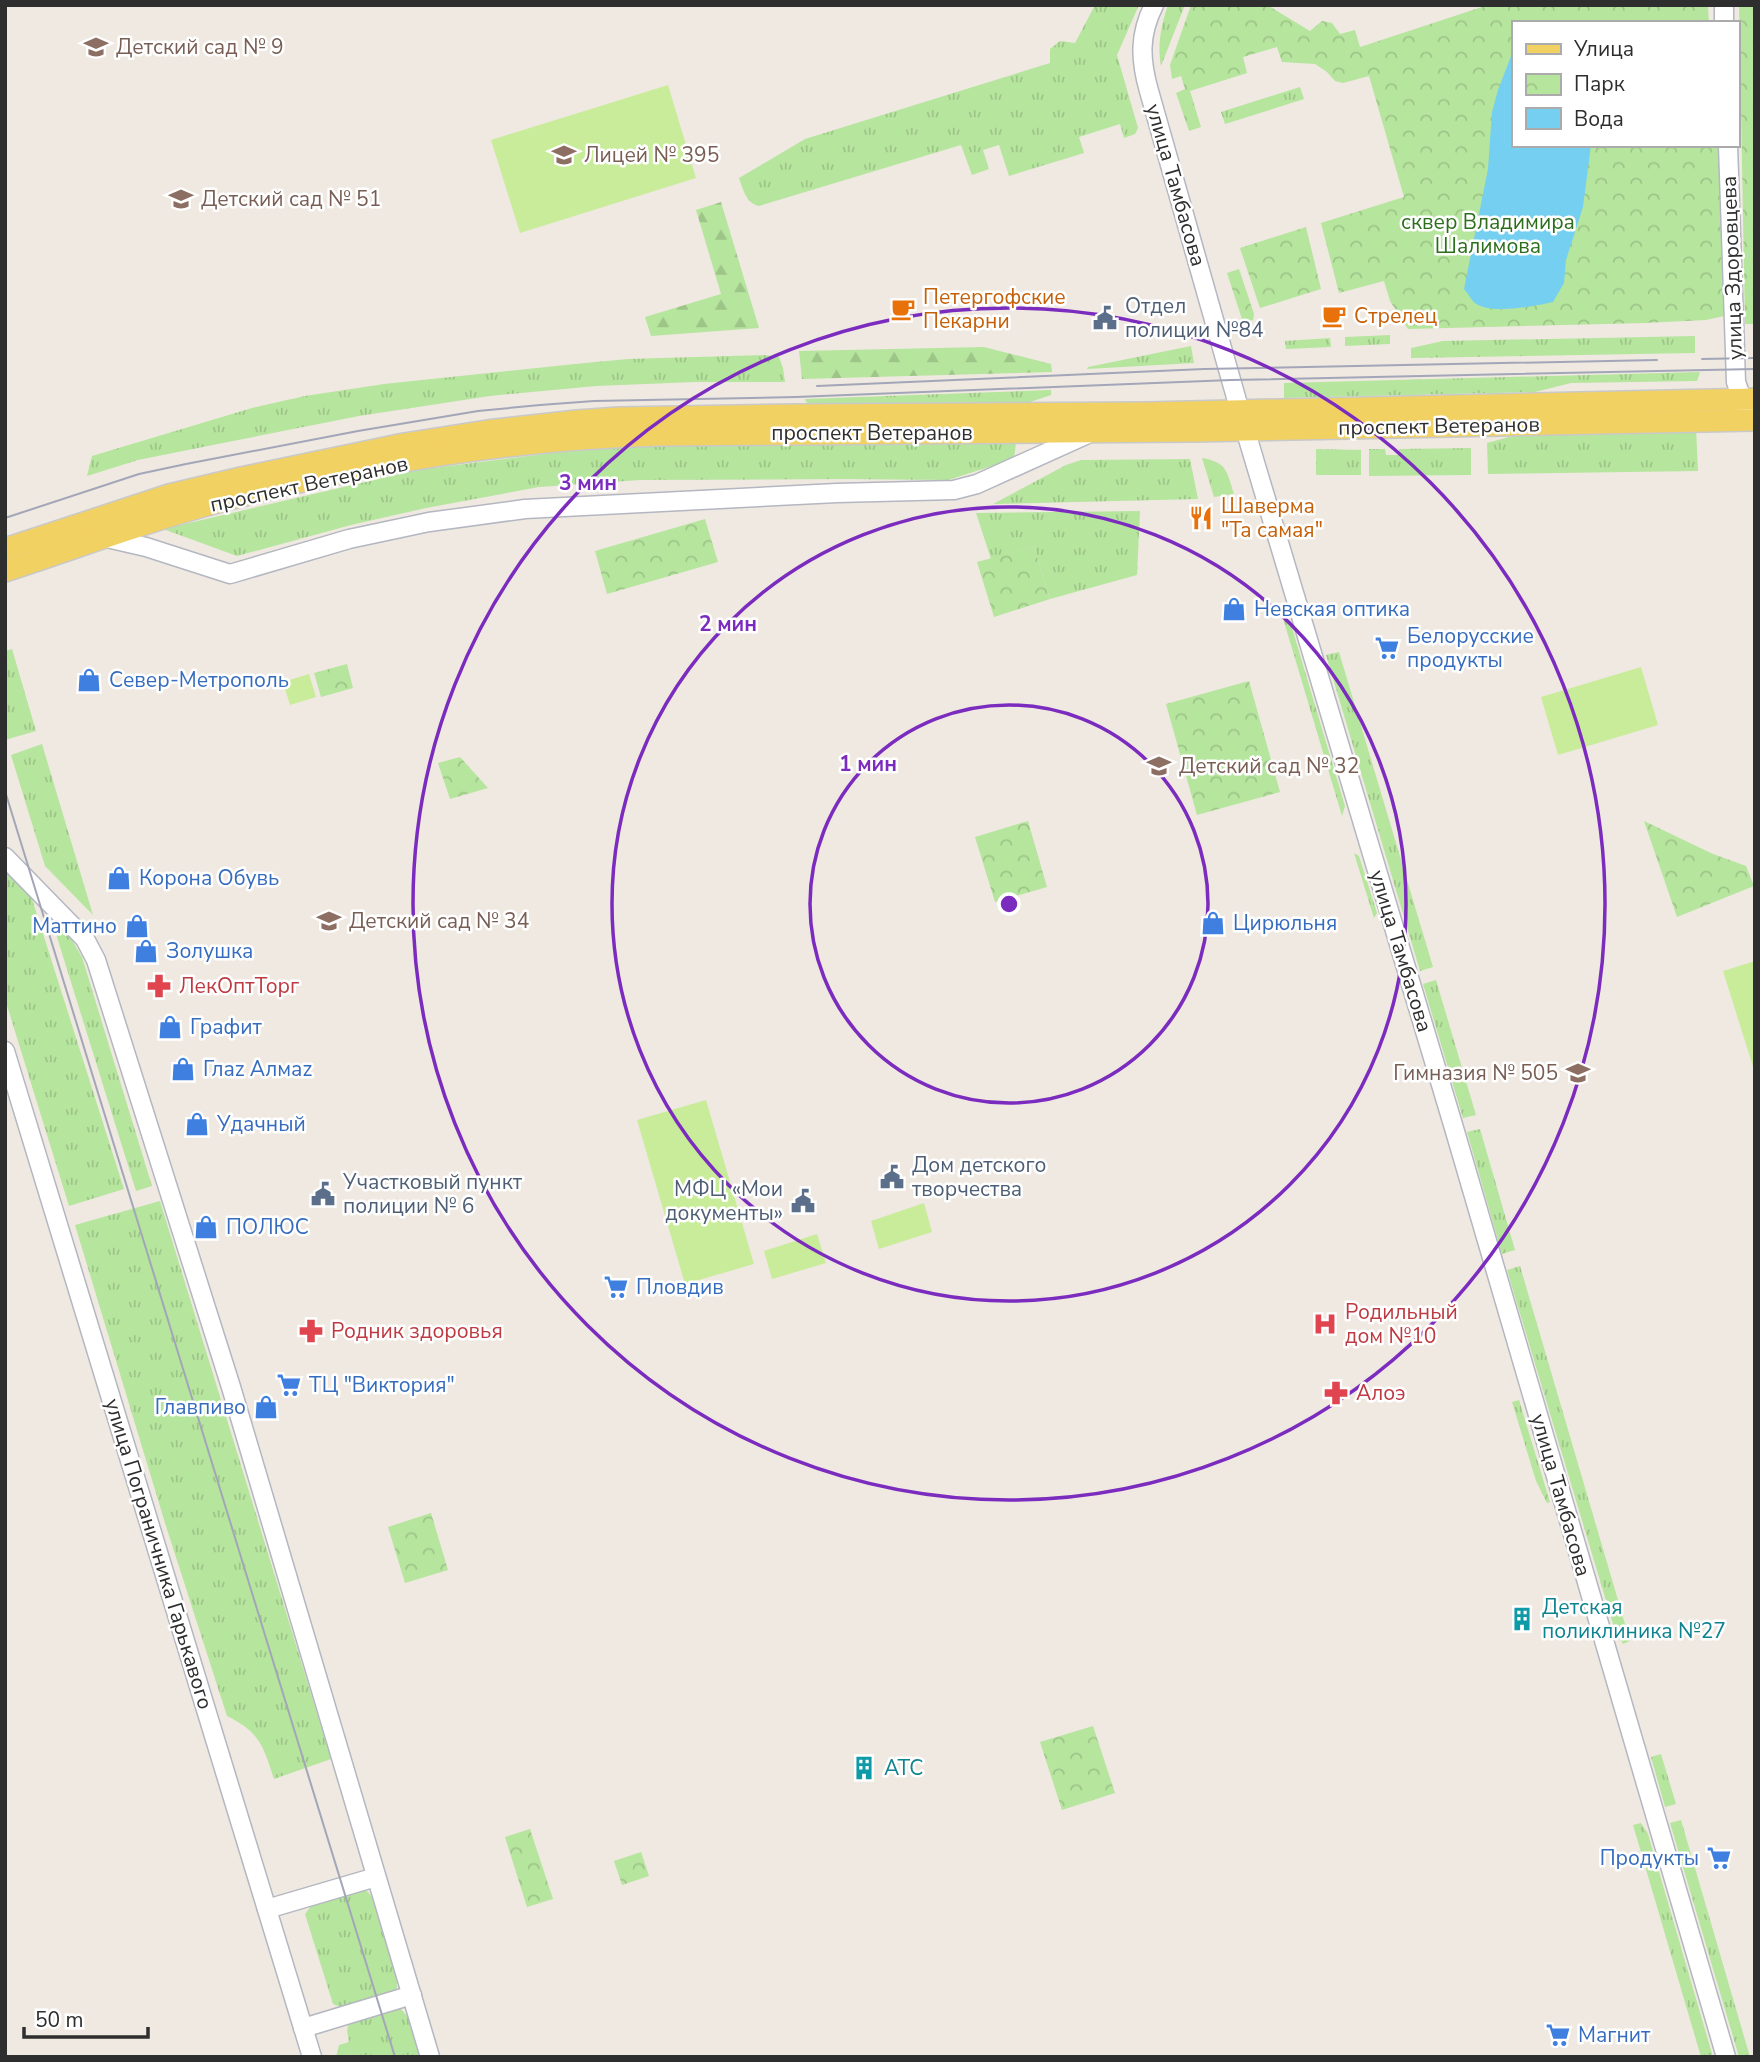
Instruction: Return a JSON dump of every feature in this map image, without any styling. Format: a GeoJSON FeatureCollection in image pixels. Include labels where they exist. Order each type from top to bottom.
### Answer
{"type":"FeatureCollection","features":[{"type":"Feature","properties":{"kind":"main road","name":"проспект Ветеранов"},"geometry":{"type":"LineString","coordinates":[[5,571],[217,502],[423,459],[575,439],[659,435],[1092,432],[1242,419],[1508,407],[1751,413]]}},
{"type":"Feature","properties":{"kind":"main road","name":"проспект Ветеранов"},"geometry":{"type":"LineString","coordinates":[[5,549],[169,495],[404,444],[534,425],[632,417],[1087,414],[1242,419]]}},
{"type":"Feature","properties":{"kind":"street","name":"улица Тамбасова"},"geometry":{"type":"LineString","coordinates":[[1154,5],[1144,30],[1141,49],[1143,67],[1242,419],[1454,1128],[1726,2057]]}},
{"type":"Feature","properties":{"kind":"street","name":"улица Здоровцева"},"geometry":{"type":"LineString","coordinates":[[1728,147],[1736,382],[1751,413]]}},
{"type":"Feature","properties":{"kind":"street"},"geometry":{"type":"LineString","coordinates":[[107,538],[146,547],[230,574],[349,539],[429,522],[525,509],[837,493],[954,490],[977,484],[1092,432]]}},
{"type":"Feature","properties":{"kind":"street"},"geometry":{"type":"LineString","coordinates":[[5,857],[85,939],[96,960],[232,1387],[430,2057]]}},
{"type":"Feature","properties":{"kind":"street","name":"улица Пограничника Гарькавого"},"geometry":{"type":"LineString","coordinates":[[5,1051],[312,2057]]}},
{"type":"Feature","properties":{"kind":"street"},"geometry":{"type":"LineString","coordinates":[[267,1909],[376,1877]]}},
{"type":"Feature","properties":{"kind":"street"},"geometry":{"type":"LineString","coordinates":[[303,2028],[412,1995]]}},
{"type":"Feature","properties":{"kind":"green space"},"geometry":{"type":"Polygon","coordinates":[[[1095,5],[1139,5],[1117,55],[1138,128],[1135,134],[1124,138],[1120,124],[1079,137],[1084,153],[1009,176],[999,145],[983,150],[989,169],[972,175],[961,145],[759,206],[751,202],[746,195],[739,178],[805,139],[1050,63],[1050,49],[1060,41],[1075,43],[1095,5]]]}},
{"type":"Feature","properties":{"kind":"green space"},"geometry":{"type":"Polygon","coordinates":[[[1168,5],[1185,5],[1161,66],[1160,35],[1168,5]]]}},
{"type":"Feature","properties":{"kind":"green space","name":"сквер Владимира Шалимова"},"geometry":{"type":"Polygon","coordinates":[[[1191,5],[1267,5],[1310,31],[1322,21],[1332,23],[1340,34],[1355,30],[1360,47],[1488,5],[1708,5],[1709,21],[1512,21],[1512,147],[1719,147],[1724,316],[1706,320],[1645,323],[1408,329],[1390,301],[1384,281],[1339,293],[1321,223],[1404,197],[1369,76],[1343,83],[1335,81],[1315,64],[1282,62],[1277,47],[1243,57],[1247,73],[1190,91],[1201,127],[1189,131],[1176,93],[1185,89],[1181,76],[1172,79],[1170,65],[1191,5]]]}},
{"type":"Feature","properties":{"kind":"green space"},"geometry":{"type":"Polygon","coordinates":[[[1739,5],[1755,5],[1755,324],[1745,324],[1739,5]]]}},
{"type":"Feature","properties":{"kind":"green space"},"geometry":{"type":"Polygon","coordinates":[[[668,85],[696,178],[520,233],[491,140],[668,85]]]}},
{"type":"Feature","properties":{"kind":"green space"},"geometry":{"type":"Polygon","coordinates":[[[1300,87],[1304,99],[1225,124],[1221,112],[1300,87]]]}},
{"type":"Feature","properties":{"kind":"green space"},"geometry":{"type":"Polygon","coordinates":[[[721,202],[759,328],[651,336],[645,317],[721,294],[696,210],[721,202]]]}},
{"type":"Feature","properties":{"kind":"green space"},"geometry":{"type":"Polygon","coordinates":[[[1306,227],[1321,289],[1260,308],[1240,248],[1306,227]]]}},
{"type":"Feature","properties":{"kind":"green space"},"geometry":{"type":"Polygon","coordinates":[[[1239,269],[1254,314],[1253,320],[1246,322],[1242,319],[1227,273],[1239,269]]]}},
{"type":"Feature","properties":{"kind":"green space"},"geometry":{"type":"Polygon","coordinates":[[[1390,335],[1390,344],[1345,346],[1345,337],[1390,335]]]}},
{"type":"Feature","properties":{"kind":"green space"},"geometry":{"type":"Polygon","coordinates":[[[1695,336],[1695,353],[1411,358],[1411,348],[1443,341],[1695,336]]]}},
{"type":"Feature","properties":{"kind":"green space"},"geometry":{"type":"Polygon","coordinates":[[[1330,338],[1331,347],[1286,349],[1285,341],[1330,338]]]}},
{"type":"Feature","properties":{"kind":"green space"},"geometry":{"type":"Polygon","coordinates":[[[1191,346],[1194,363],[1087,369],[1088,367],[1191,346]]]}},
{"type":"Feature","properties":{"kind":"green space"},"geometry":{"type":"Polygon","coordinates":[[[984,347],[1051,364],[1052,372],[802,379],[799,351],[984,347]]]}},
{"type":"Feature","properties":{"kind":"green space"},"geometry":{"type":"Polygon","coordinates":[[[765,355],[779,357],[785,382],[596,386],[490,396],[359,416],[228,442],[138,460],[87,476],[92,456],[252,408],[305,396],[384,384],[628,359],[765,355]]]}},
{"type":"Feature","properties":{"kind":"green space"},"geometry":{"type":"Polygon","coordinates":[[[1700,372],[1697,381],[1571,383],[1535,392],[1284,398],[1284,383],[1700,372]]]}},
{"type":"Feature","properties":{"kind":"green space"},"geometry":{"type":"Polygon","coordinates":[[[1051,390],[1051,395],[1030,402],[813,405],[805,399],[1051,390]]]}},
{"type":"Feature","properties":{"kind":"green space"},"geometry":{"type":"Polygon","coordinates":[[[1696,427],[1698,471],[1488,474],[1487,443],[1534,430],[1696,427]]]}},
{"type":"Feature","properties":{"kind":"green space"},"geometry":{"type":"Polygon","coordinates":[[[1016,443],[1014,459],[948,480],[640,480],[539,487],[351,525],[237,556],[163,529],[417,470],[606,446],[1016,443]]]}},
{"type":"Feature","properties":{"kind":"green space"},"geometry":{"type":"Polygon","coordinates":[[[1471,448],[1471,475],[1369,476],[1369,449],[1385,449],[1386,455],[1399,455],[1399,449],[1471,448]]]}},
{"type":"Feature","properties":{"kind":"green space"},"geometry":{"type":"Polygon","coordinates":[[[1316,449],[1361,450],[1361,475],[1316,475],[1316,449]]]}},
{"type":"Feature","properties":{"kind":"green space"},"geometry":{"type":"Polygon","coordinates":[[[1202,458],[1217,462],[1225,469],[1234,494],[1214,497],[1202,458]]]}},
{"type":"Feature","properties":{"kind":"green space"},"geometry":{"type":"Polygon","coordinates":[[[1190,459],[1198,499],[993,504],[1066,465],[1081,460],[1190,459]]]}},
{"type":"Feature","properties":{"kind":"green space"},"geometry":{"type":"Polygon","coordinates":[[[1140,511],[1137,575],[1050,599],[1034,547],[991,559],[976,513],[1140,511]]]}},
{"type":"Feature","properties":{"kind":"green space"},"geometry":{"type":"Polygon","coordinates":[[[705,519],[718,562],[607,594],[595,551],[705,519]]]}},
{"type":"Feature","properties":{"kind":"green space"},"geometry":{"type":"Polygon","coordinates":[[[1034,547],[1050,599],[994,617],[977,562],[1034,547]]]}},
{"type":"Feature","properties":{"kind":"green space"},"geometry":{"type":"Polygon","coordinates":[[[1282,615],[1290,621],[1345,806],[1342,816],[1282,615]]]}},
{"type":"Feature","properties":{"kind":"green space"},"geometry":{"type":"Polygon","coordinates":[[[12,649],[36,731],[5,740],[5,651],[12,649]]]}},
{"type":"Feature","properties":{"kind":"green space"},"geometry":{"type":"Polygon","coordinates":[[[1339,652],[1433,967],[1420,971],[1326,655],[1339,652]]]}},
{"type":"Feature","properties":{"kind":"green space"},"geometry":{"type":"Polygon","coordinates":[[[347,664],[353,688],[321,697],[314,673],[347,664]]]}},
{"type":"Feature","properties":{"kind":"green space"},"geometry":{"type":"Polygon","coordinates":[[[1641,667],[1658,725],[1558,755],[1541,697],[1641,667]]]}},
{"type":"Feature","properties":{"kind":"green space"},"geometry":{"type":"Polygon","coordinates":[[[309,674],[316,697],[290,705],[283,682],[309,674]]]}},
{"type":"Feature","properties":{"kind":"green space"},"geometry":{"type":"Polygon","coordinates":[[[1249,681],[1280,792],[1197,815],[1166,704],[1249,681]]]}},
{"type":"Feature","properties":{"kind":"green space"},"geometry":{"type":"Polygon","coordinates":[[[42,744],[93,915],[45,866],[11,755],[42,744]]]}},
{"type":"Feature","properties":{"kind":"green space"},"geometry":{"type":"Polygon","coordinates":[[[460,757],[488,788],[450,799],[438,763],[460,757]]]}},
{"type":"Feature","properties":{"kind":"green space"},"geometry":{"type":"Polygon","coordinates":[[[1028,821],[1047,887],[995,902],[975,837],[1028,821]]]}},
{"type":"Feature","properties":{"kind":"green space"},"geometry":{"type":"Polygon","coordinates":[[[1644,821],[1713,854],[1746,866],[1754,886],[1677,917],[1644,821]]]}},
{"type":"Feature","properties":{"kind":"green space"},"geometry":{"type":"Polygon","coordinates":[[[1354,853],[1359,856],[1377,913],[1374,918],[1354,853]]]}},
{"type":"Feature","properties":{"kind":"green space"},"geometry":{"type":"Polygon","coordinates":[[[5,871],[32,899],[124,1189],[69,1206],[5,999],[5,871]]]}},
{"type":"Feature","properties":{"kind":"green space"},"geometry":{"type":"Polygon","coordinates":[[[52,921],[72,940],[82,957],[152,1186],[136,1191],[52,921]]]}},
{"type":"Feature","properties":{"kind":"green space"},"geometry":{"type":"Polygon","coordinates":[[[1755,961],[1755,1073],[1723,971],[1755,961]]]}},
{"type":"Feature","properties":{"kind":"green space"},"geometry":{"type":"Polygon","coordinates":[[[1436,980],[1476,1115],[1463,1118],[1423,984],[1436,980]]]}},
{"type":"Feature","properties":{"kind":"green space"},"geometry":{"type":"Polygon","coordinates":[[[706,1100],[754,1264],[685,1284],[637,1120],[706,1100]]]}},
{"type":"Feature","properties":{"kind":"green space"},"geometry":{"type":"Polygon","coordinates":[[[1480,1129],[1515,1250],[1502,1254],[1467,1132],[1480,1129]]]}},
{"type":"Feature","properties":{"kind":"green space"},"geometry":{"type":"Polygon","coordinates":[[[160,1201],[331,1759],[274,1779],[259,1741],[247,1728],[227,1716],[165,1523],[75,1225],[160,1201]]]}},
{"type":"Feature","properties":{"kind":"green space"},"geometry":{"type":"Polygon","coordinates":[[[924,1203],[932,1232],[879,1249],[871,1221],[924,1203]]]}},
{"type":"Feature","properties":{"kind":"green space"},"geometry":{"type":"Polygon","coordinates":[[[817,1234],[826,1263],[772,1279],[764,1251],[817,1234]]]}},
{"type":"Feature","properties":{"kind":"green space"},"geometry":{"type":"Polygon","coordinates":[[[1520,1266],[1630,1641],[1623,1644],[1613,1624],[1507,1270],[1520,1266]]]}},
{"type":"Feature","properties":{"kind":"green space"},"geometry":{"type":"Polygon","coordinates":[[[1519,1400],[1550,1502],[1547,1503],[1536,1481],[1512,1402],[1519,1400]]]}},
{"type":"Feature","properties":{"kind":"green space"},"geometry":{"type":"Polygon","coordinates":[[[431,1513],[448,1570],[405,1583],[388,1527],[431,1513]]]}},
{"type":"Feature","properties":{"kind":"green space"},"geometry":{"type":"Polygon","coordinates":[[[1093,1726],[1115,1793],[1062,1810],[1040,1742],[1093,1726]]]}},
{"type":"Feature","properties":{"kind":"green space"},"geometry":{"type":"Polygon","coordinates":[[[1661,1754],[1676,1804],[1665,1807],[1651,1757],[1661,1754]]]}},
{"type":"Feature","properties":{"kind":"green space"},"geometry":{"type":"Polygon","coordinates":[[[1681,1820],[1750,2057],[1739,2057],[1670,1823],[1681,1820]]]}},
{"type":"Feature","properties":{"kind":"green space"},"geometry":{"type":"Polygon","coordinates":[[[1641,1823],[1648,1834],[1713,2057],[1701,2057],[1633,1825],[1641,1823]]]}},
{"type":"Feature","properties":{"kind":"green space"},"geometry":{"type":"Polygon","coordinates":[[[530,1829],[553,1899],[527,1907],[505,1837],[530,1829]]]}},
{"type":"Feature","properties":{"kind":"green space"},"geometry":{"type":"Polygon","coordinates":[[[641,1852],[649,1876],[622,1885],[614,1861],[641,1852]]]}},
{"type":"Feature","properties":{"kind":"green space"},"geometry":{"type":"Polygon","coordinates":[[[360,1890],[367,1891],[372,1897],[397,1980],[397,1988],[391,1994],[343,2008],[333,2004],[305,1914],[312,1905],[360,1890]]]}},
{"type":"Feature","properties":{"kind":"green space"},"geometry":{"type":"Polygon","coordinates":[[[400,2008],[409,2018],[421,2057],[336,2057],[339,2045],[349,2042],[349,2023],[400,2008]]]}},
{"type":"Feature","properties":{"kind":"water"},"geometry":{"type":"Polygon","coordinates":[[[1512,54],[1512,147],[1591,147],[1583,207],[1566,260],[1564,283],[1553,302],[1535,306],[1502,309],[1482,307],[1475,303],[1464,289],[1488,169],[1492,112],[1512,54]]]}},
{"type":"Feature","properties":{"kind":"tram line"},"geometry":{"type":"LineString","coordinates":[[1702,359],[1755,358]]}},
{"type":"Feature","properties":{"kind":"tram line"},"geometry":{"type":"LineString","coordinates":[[817,386],[1204,369],[1657,360]]}},
{"type":"Feature","properties":{"kind":"tram line"},"geometry":{"type":"LineString","coordinates":[[5,518],[139,474],[186,464],[358,431],[478,411],[540,405],[1231,380],[1755,369]]}},
{"type":"Feature","properties":{"kind":"tram line"},"geometry":{"type":"LineString","coordinates":[[5,791],[395,2057]]}},
{"type":"Feature","properties":{"kind":"place","name":"Детский сад № 9"},"geometry":{"type":"Point","coordinates":[96,47]}},
{"type":"Feature","properties":{"kind":"place","name":"Лицей № 395"},"geometry":{"type":"Point","coordinates":[564,155]}},
{"type":"Feature","properties":{"kind":"place","name":"Детский сад № 51"},"geometry":{"type":"Point","coordinates":[181,199]}},
{"type":"Feature","properties":{"kind":"place","name":"Петергофские Пекарни"},"geometry":{"type":"Point","coordinates":[903,309]}},
{"type":"Feature","properties":{"kind":"place","name":"Стрелец"},"geometry":{"type":"Point","coordinates":[1334,316]}},
{"type":"Feature","properties":{"kind":"place","name":"Отдел полиции №84"},"geometry":{"type":"Point","coordinates":[1105,318]}},
{"type":"Feature","properties":{"kind":"place","name":"Шаверма \"Та самая\""},"geometry":{"type":"Point","coordinates":[1201,518]}},
{"type":"Feature","properties":{"kind":"place","name":"Невская оптика"},"geometry":{"type":"Point","coordinates":[1234,609]}},
{"type":"Feature","properties":{"kind":"place","name":"Белорусские продукты"},"geometry":{"type":"Point","coordinates":[1387,648]}},
{"type":"Feature","properties":{"kind":"place","name":"Север-Метрополь"},"geometry":{"type":"Point","coordinates":[89,680]}},
{"type":"Feature","properties":{"kind":"place","name":"Детский сад № 32"},"geometry":{"type":"Point","coordinates":[1159,766]}},
{"type":"Feature","properties":{"kind":"place","name":"Корона Обувь"},"geometry":{"type":"Point","coordinates":[119,878]}},
{"type":"Feature","properties":{"kind":"place","name":"Детский сад № 34"},"geometry":{"type":"Point","coordinates":[329,921]}},
{"type":"Feature","properties":{"kind":"place","name":"Цирюльня"},"geometry":{"type":"Point","coordinates":[1213,923]}},
{"type":"Feature","properties":{"kind":"place","name":"Маттино"},"geometry":{"type":"Point","coordinates":[137,926]}},
{"type":"Feature","properties":{"kind":"place","name":"Золушка"},"geometry":{"type":"Point","coordinates":[146,951]}},
{"type":"Feature","properties":{"kind":"place","name":"ЛекОптТорг"},"geometry":{"type":"Point","coordinates":[159,986]}},
{"type":"Feature","properties":{"kind":"place","name":"Графит"},"geometry":{"type":"Point","coordinates":[170,1027]}},
{"type":"Feature","properties":{"kind":"place","name":"Глаz Алмаz"},"geometry":{"type":"Point","coordinates":[183,1069]}},
{"type":"Feature","properties":{"kind":"place","name":"Гимназия № 505"},"geometry":{"type":"Point","coordinates":[1578,1073]}},
{"type":"Feature","properties":{"kind":"place","name":"Удачный"},"geometry":{"type":"Point","coordinates":[197,1124]}},
{"type":"Feature","properties":{"kind":"place","name":"Дом детского творчества"},"geometry":{"type":"Point","coordinates":[892,1177]}},
{"type":"Feature","properties":{"kind":"place","name":"Участковый пункт полиции № 6"},"geometry":{"type":"Point","coordinates":[323,1194]}},
{"type":"Feature","properties":{"kind":"place","name":"МФЦ «Мои документы»"},"geometry":{"type":"Point","coordinates":[803,1201]}},
{"type":"Feature","properties":{"kind":"place","name":"ПОЛЮС"},"geometry":{"type":"Point","coordinates":[206,1227]}},
{"type":"Feature","properties":{"kind":"place","name":"Пловдив"},"geometry":{"type":"Point","coordinates":[616,1287]}},
{"type":"Feature","properties":{"kind":"place","name":"Родильный дом №10"},"geometry":{"type":"Point","coordinates":[1325,1324]}},
{"type":"Feature","properties":{"kind":"place","name":"Родник здоровья"},"geometry":{"type":"Point","coordinates":[311,1331]}},
{"type":"Feature","properties":{"kind":"place","name":"ТЦ \"Виктория\""},"geometry":{"type":"Point","coordinates":[289,1385]}},
{"type":"Feature","properties":{"kind":"place","name":"Алоэ"},"geometry":{"type":"Point","coordinates":[1336,1393]}},
{"type":"Feature","properties":{"kind":"place","name":"Главпиво"},"geometry":{"type":"Point","coordinates":[266,1407]}},
{"type":"Feature","properties":{"kind":"place","name":"Детская поликлиника №27"},"geometry":{"type":"Point","coordinates":[1522,1619]}},
{"type":"Feature","properties":{"kind":"place","name":"АТС"},"geometry":{"type":"Point","coordinates":[864,1768]}},
{"type":"Feature","properties":{"kind":"place","name":"Продукты"},"geometry":{"type":"Point","coordinates":[1719,1858]}},
{"type":"Feature","properties":{"kind":"place","name":"Магнит"},"geometry":{"type":"Point","coordinates":[1558,2035]}}]}
